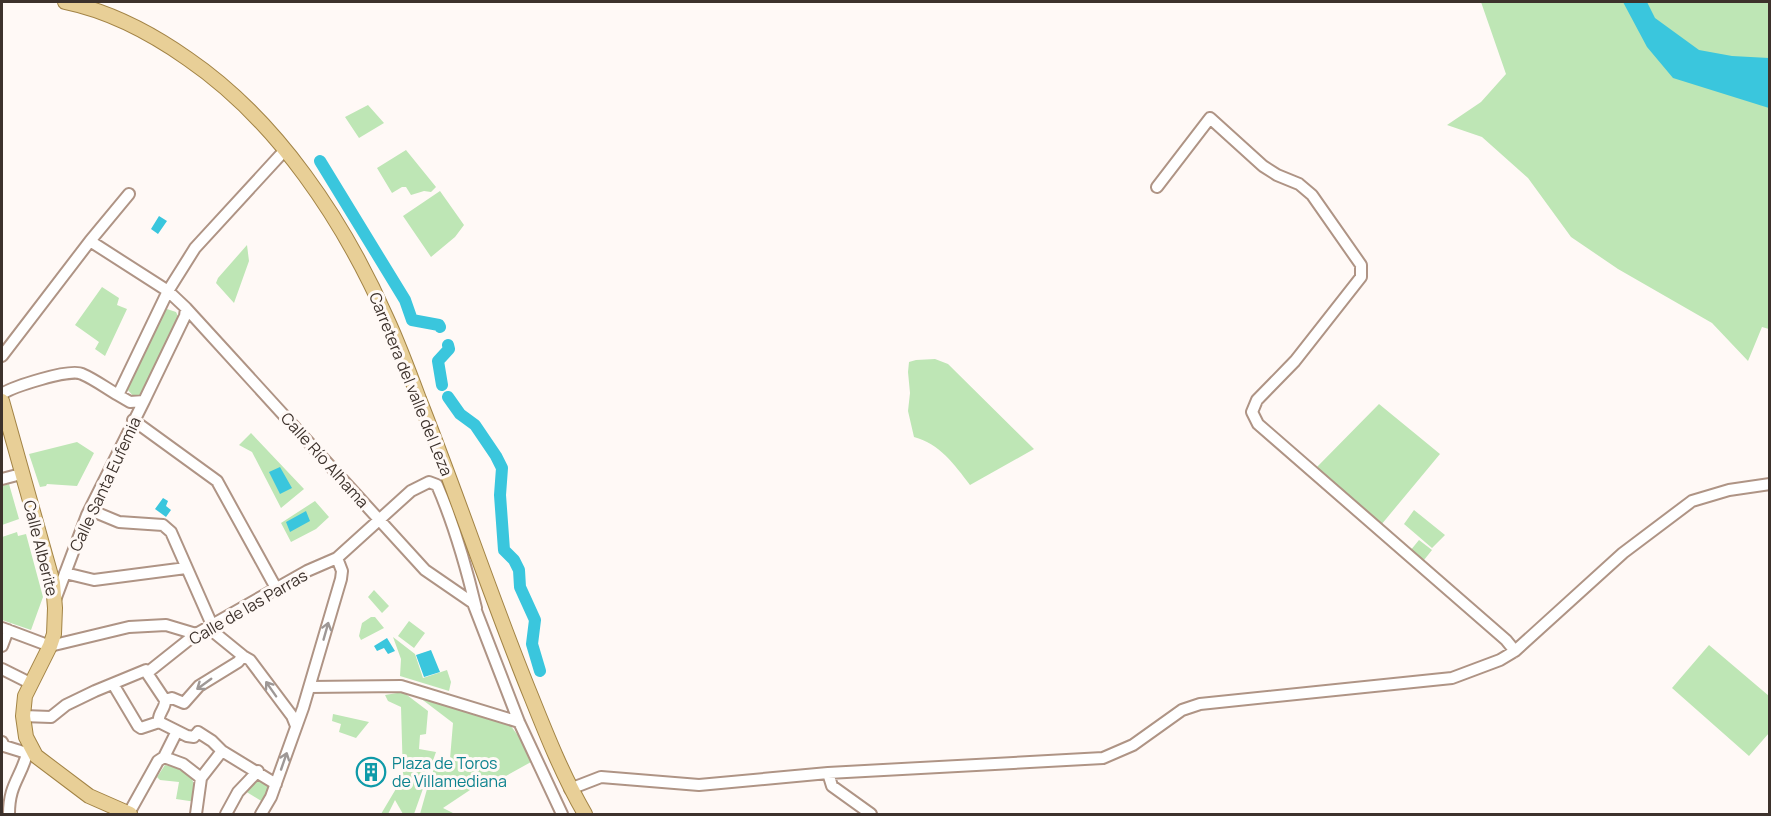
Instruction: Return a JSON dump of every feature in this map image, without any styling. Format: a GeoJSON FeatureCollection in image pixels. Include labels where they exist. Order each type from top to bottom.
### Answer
{"type":"FeatureCollection","features":[{"type":"Feature","properties":{"kind":"main road","name":"Carretera del valle del Leza"},"geometry":{"type":"LineString","coordinates":[[65,2],[113,18],[161,40],[202,69],[244,103],[285,150],[332,215],[387,318],[441,453],[517,662],[563,774],[581,809]]}},
{"type":"Feature","properties":{"kind":"main road","name":"Calle Alberite"},"geometry":{"type":"LineString","coordinates":[[2,401],[53,583],[55,601],[54,634],[25,696],[23,716],[32,755]]}},
{"type":"Feature","properties":{"kind":"main road"},"geometry":{"type":"LineString","coordinates":[[32,755],[89,796],[130,814]]}},
{"type":"Feature","properties":{"kind":"street"},"geometry":{"type":"LineString","coordinates":[[1157,187],[1210,118],[1263,166],[1277,175],[1299,183],[1311,195],[1361,265],[1361,277],[1295,361],[1257,400],[1252,412],[1258,424],[1506,640],[1515,651]]}},
{"type":"Feature","properties":{"kind":"street","name":"Calle Santa Eufemia"},"geometry":{"type":"LineString","coordinates":[[144,401],[137,403],[123,398],[168,291],[195,248],[285,150]]}},
{"type":"Feature","properties":{"kind":"street"},"geometry":{"type":"LineString","coordinates":[[2,356],[129,194]]}},
{"type":"Feature","properties":{"kind":"street"},"geometry":{"type":"LineString","coordinates":[[90,241],[168,291],[183,304]]}},
{"type":"Feature","properties":{"kind":"street"},"geometry":{"type":"LineString","coordinates":[[159,309],[166,301],[173,298],[183,304]]}},
{"type":"Feature","properties":{"kind":"street","name":"Calle Santa Eufemia"},"geometry":{"type":"LineString","coordinates":[[55,601],[90,510],[185,316],[183,304]]}},
{"type":"Feature","properties":{"kind":"street","name":"Calle Río Alhama"},"geometry":{"type":"LineString","coordinates":[[183,304],[425,570],[472,603],[478,618]]}},
{"type":"Feature","properties":{"kind":"street"},"geometry":{"type":"LineString","coordinates":[[2,394],[9,389],[80,372],[123,398],[134,406],[135,417],[217,481],[276,588]]}},
{"type":"Feature","properties":{"kind":"street"},"geometry":{"type":"LineString","coordinates":[[2,479],[21,474]]}},
{"type":"Feature","properties":{"kind":"street","name":"Calle de las Parras"},"geometry":{"type":"LineString","coordinates":[[23,716],[51,717],[66,705],[95,691],[146,670],[147,673],[196,634],[307,571],[337,558],[411,491],[429,482],[437,485],[443,499],[467,571],[478,618]]}},
{"type":"Feature","properties":{"kind":"street"},"geometry":{"type":"LineString","coordinates":[[570,789],[601,777],[699,785],[828,773],[1104,758],[1133,745],[1182,710],[1200,705],[1452,678],[1500,660],[1515,651],[1623,553],[1692,501],[1729,490],[1770,484]]}},
{"type":"Feature","properties":{"kind":"street"},"geometry":{"type":"LineString","coordinates":[[90,510],[119,522],[163,525],[171,532],[216,634],[250,660],[292,716],[296,726]]}},
{"type":"Feature","properties":{"kind":"street"},"geometry":{"type":"LineString","coordinates":[[261,814],[276,784],[310,687],[341,579],[342,571],[337,558]]}},
{"type":"Feature","properties":{"kind":"street"},"geometry":{"type":"LineString","coordinates":[[65,573],[94,580],[186,568]]}},
{"type":"Feature","properties":{"kind":"street"},"geometry":{"type":"LineString","coordinates":[[478,618],[519,722],[561,814],[581,809]]}},
{"type":"Feature","properties":{"kind":"street"},"geometry":{"type":"LineString","coordinates":[[2,646],[5,629],[50,646],[129,627],[166,625],[196,634]]}},
{"type":"Feature","properties":{"kind":"street"},"geometry":{"type":"LineString","coordinates":[[165,700],[172,698],[184,703],[199,686],[238,662],[243,656]]}},
{"type":"Feature","properties":{"kind":"street"},"geometry":{"type":"LineString","coordinates":[[2,669],[30,683]]}},
{"type":"Feature","properties":{"kind":"street"},"geometry":{"type":"LineString","coordinates":[[147,673],[166,704],[159,715],[159,722]]}},
{"type":"Feature","properties":{"kind":"street"},"geometry":{"type":"LineString","coordinates":[[113,684],[141,728],[159,722],[194,737],[198,732],[222,751],[276,784]]}},
{"type":"Feature","properties":{"kind":"street"},"geometry":{"type":"LineString","coordinates":[[310,687],[401,686],[519,722]]}},
{"type":"Feature","properties":{"kind":"street"},"geometry":{"type":"LineString","coordinates":[[130,814],[177,731]]}},
{"type":"Feature","properties":{"kind":"street"},"geometry":{"type":"LineString","coordinates":[[2,746],[32,755],[14,781],[9,798],[9,814]]}},
{"type":"Feature","properties":{"kind":"street"},"geometry":{"type":"LineString","coordinates":[[196,814],[201,778],[222,751]]}},
{"type":"Feature","properties":{"kind":"street"},"geometry":{"type":"LineString","coordinates":[[164,757],[183,764],[201,778]]}},
{"type":"Feature","properties":{"kind":"street"},"geometry":{"type":"LineString","coordinates":[[226,814],[238,792],[258,771]]}},
{"type":"Feature","properties":{"kind":"street"},"geometry":{"type":"LineString","coordinates":[[828,773],[832,786],[871,814]]}},
{"type":"Feature","properties":{"kind":"green space"},"geometry":{"type":"Polygon","coordinates":[[[1481,2],[1769,2],[1769,329],[1762,327],[1748,361],[1712,323],[1618,269],[1571,237],[1528,178],[1482,137],[1447,125],[1481,102],[1506,74],[1481,2]]]}},
{"type":"Feature","properties":{"kind":"green space"},"geometry":{"type":"Polygon","coordinates":[[[368,105],[384,123],[359,138],[345,117],[368,105]]]}},
{"type":"Feature","properties":{"kind":"green space"},"geometry":{"type":"Polygon","coordinates":[[[406,150],[436,187],[431,192],[424,191],[411,195],[406,187],[402,187],[392,193],[377,168],[406,150]]]}},
{"type":"Feature","properties":{"kind":"green space"},"geometry":{"type":"Polygon","coordinates":[[[440,191],[464,225],[455,237],[431,257],[403,216],[440,191]]]}},
{"type":"Feature","properties":{"kind":"green space"},"geometry":{"type":"Polygon","coordinates":[[[247,245],[249,261],[234,303],[216,283],[247,245]]]}},
{"type":"Feature","properties":{"kind":"green space"},"geometry":{"type":"Polygon","coordinates":[[[102,287],[119,298],[117,305],[127,309],[105,356],[95,349],[99,342],[75,325],[102,287]]]}},
{"type":"Feature","properties":{"kind":"green space"},"geometry":{"type":"Polygon","coordinates":[[[167,309],[176,312],[180,320],[143,396],[134,397],[127,389],[128,380],[162,312],[167,309]]]}},
{"type":"Feature","properties":{"kind":"green space"},"geometry":{"type":"Polygon","coordinates":[[[935,359],[948,364],[1034,449],[970,485],[939,450],[914,437],[908,411],[909,362],[935,359]]]}},
{"type":"Feature","properties":{"kind":"green space"},"geometry":{"type":"Polygon","coordinates":[[[1379,404],[1440,454],[1381,525],[1315,469],[1379,404]]]}},
{"type":"Feature","properties":{"kind":"green space"},"geometry":{"type":"Polygon","coordinates":[[[251,433],[304,489],[281,508],[252,452],[239,445],[251,433]]]}},
{"type":"Feature","properties":{"kind":"green space"},"geometry":{"type":"Polygon","coordinates":[[[77,442],[94,453],[77,486],[47,484],[40,487],[29,454],[77,442]]]}},
{"type":"Feature","properties":{"kind":"green space"},"geometry":{"type":"Polygon","coordinates":[[[9,484],[19,519],[2,525],[2,486],[9,484]]]}},
{"type":"Feature","properties":{"kind":"green space"},"geometry":{"type":"Polygon","coordinates":[[[315,501],[329,517],[316,529],[291,542],[281,523],[315,501]]]}},
{"type":"Feature","properties":{"kind":"green space"},"geometry":{"type":"Polygon","coordinates":[[[1414,510],[1445,535],[1432,548],[1404,524],[1414,510]]]}},
{"type":"Feature","properties":{"kind":"green space"},"geometry":{"type":"Polygon","coordinates":[[[17,532],[18,536],[26,534],[43,597],[31,630],[2,620],[2,537],[17,532]]]}},
{"type":"Feature","properties":{"kind":"green space"},"geometry":{"type":"Polygon","coordinates":[[[1419,540],[1432,550],[1424,560],[1410,551],[1419,540]]]}},
{"type":"Feature","properties":{"kind":"green space"},"geometry":{"type":"Polygon","coordinates":[[[374,590],[389,606],[382,613],[368,597],[374,590]]]}},
{"type":"Feature","properties":{"kind":"green space"},"geometry":{"type":"Polygon","coordinates":[[[375,617],[384,628],[361,640],[359,636],[362,623],[375,617]]]}},
{"type":"Feature","properties":{"kind":"green space"},"geometry":{"type":"Polygon","coordinates":[[[409,621],[425,633],[414,648],[398,636],[409,621]]]}},
{"type":"Feature","properties":{"kind":"green space"},"geometry":{"type":"Polygon","coordinates":[[[393,637],[415,654],[423,678],[447,670],[451,682],[449,691],[400,676],[401,659],[393,637]]]}},
{"type":"Feature","properties":{"kind":"green space"},"geometry":{"type":"Polygon","coordinates":[[[1709,645],[1769,696],[1769,733],[1749,756],[1672,688],[1709,645]]]}},
{"type":"Feature","properties":{"kind":"green space"},"geometry":{"type":"Polygon","coordinates":[[[411,691],[510,725],[523,742],[531,762],[504,777],[479,784],[443,808],[455,814],[420,814],[437,761],[450,759],[453,723],[411,691]]]}},
{"type":"Feature","properties":{"kind":"green space"},"geometry":{"type":"Polygon","coordinates":[[[403,692],[428,711],[426,734],[420,735],[419,749],[436,752],[414,814],[403,814],[395,800],[388,814],[381,814],[403,777],[401,707],[388,701],[385,695],[403,692]]]}},
{"type":"Feature","properties":{"kind":"green space"},"geometry":{"type":"Polygon","coordinates":[[[333,714],[369,722],[356,738],[339,732],[341,724],[332,721],[333,714]]]}},
{"type":"Feature","properties":{"kind":"green space"},"geometry":{"type":"Polygon","coordinates":[[[165,765],[186,772],[190,776],[193,780],[196,802],[176,799],[179,782],[160,780],[157,777],[165,765]]]}},
{"type":"Feature","properties":{"kind":"green space"},"geometry":{"type":"Polygon","coordinates":[[[257,776],[271,784],[263,802],[245,791],[257,776]]]}},
{"type":"Feature","properties":{"kind":"water"},"geometry":{"type":"Polygon","coordinates":[[[1623,2],[1647,2],[1655,18],[1699,50],[1732,56],[1769,58],[1769,108],[1673,78],[1647,47],[1623,2]]]}},
{"type":"Feature","properties":{"kind":"water"},"geometry":{"type":"Polygon","coordinates":[[[159,216],[167,221],[158,234],[151,229],[159,216]]]}},
{"type":"Feature","properties":{"kind":"water"},"geometry":{"type":"Polygon","coordinates":[[[280,467],[292,488],[280,494],[269,472],[280,467]]]}},
{"type":"Feature","properties":{"kind":"water"},"geometry":{"type":"Polygon","coordinates":[[[163,498],[168,501],[166,506],[171,510],[166,517],[155,509],[163,498]]]}},
{"type":"Feature","properties":{"kind":"water"},"geometry":{"type":"Polygon","coordinates":[[[306,511],[310,521],[290,532],[286,522],[306,511]]]}},
{"type":"Feature","properties":{"kind":"water"},"geometry":{"type":"Polygon","coordinates":[[[387,638],[395,651],[388,654],[384,648],[377,651],[374,646],[387,638]]]}},
{"type":"Feature","properties":{"kind":"water"},"geometry":{"type":"Polygon","coordinates":[[[431,650],[440,672],[424,677],[416,655],[431,650]]]}},
{"type":"Feature","properties":{"kind":"waterway"},"geometry":{"type":"LineString","coordinates":[[320,161],[405,300],[412,320],[440,327]]}},
{"type":"Feature","properties":{"kind":"waterway"},"geometry":{"type":"LineString","coordinates":[[442,385],[438,361],[449,349],[448,345]]}},
{"type":"Feature","properties":{"kind":"waterway"},"geometry":{"type":"LineString","coordinates":[[448,397],[460,414],[475,425],[502,468],[500,495],[504,550],[514,560],[519,570],[520,587],[535,620],[532,644],[540,671]]}},
{"type":"Feature","properties":{"kind":"place","name":"Plaza de Toros de Villamediana"},"geometry":{"type":"Point","coordinates":[371,772]}}]}
